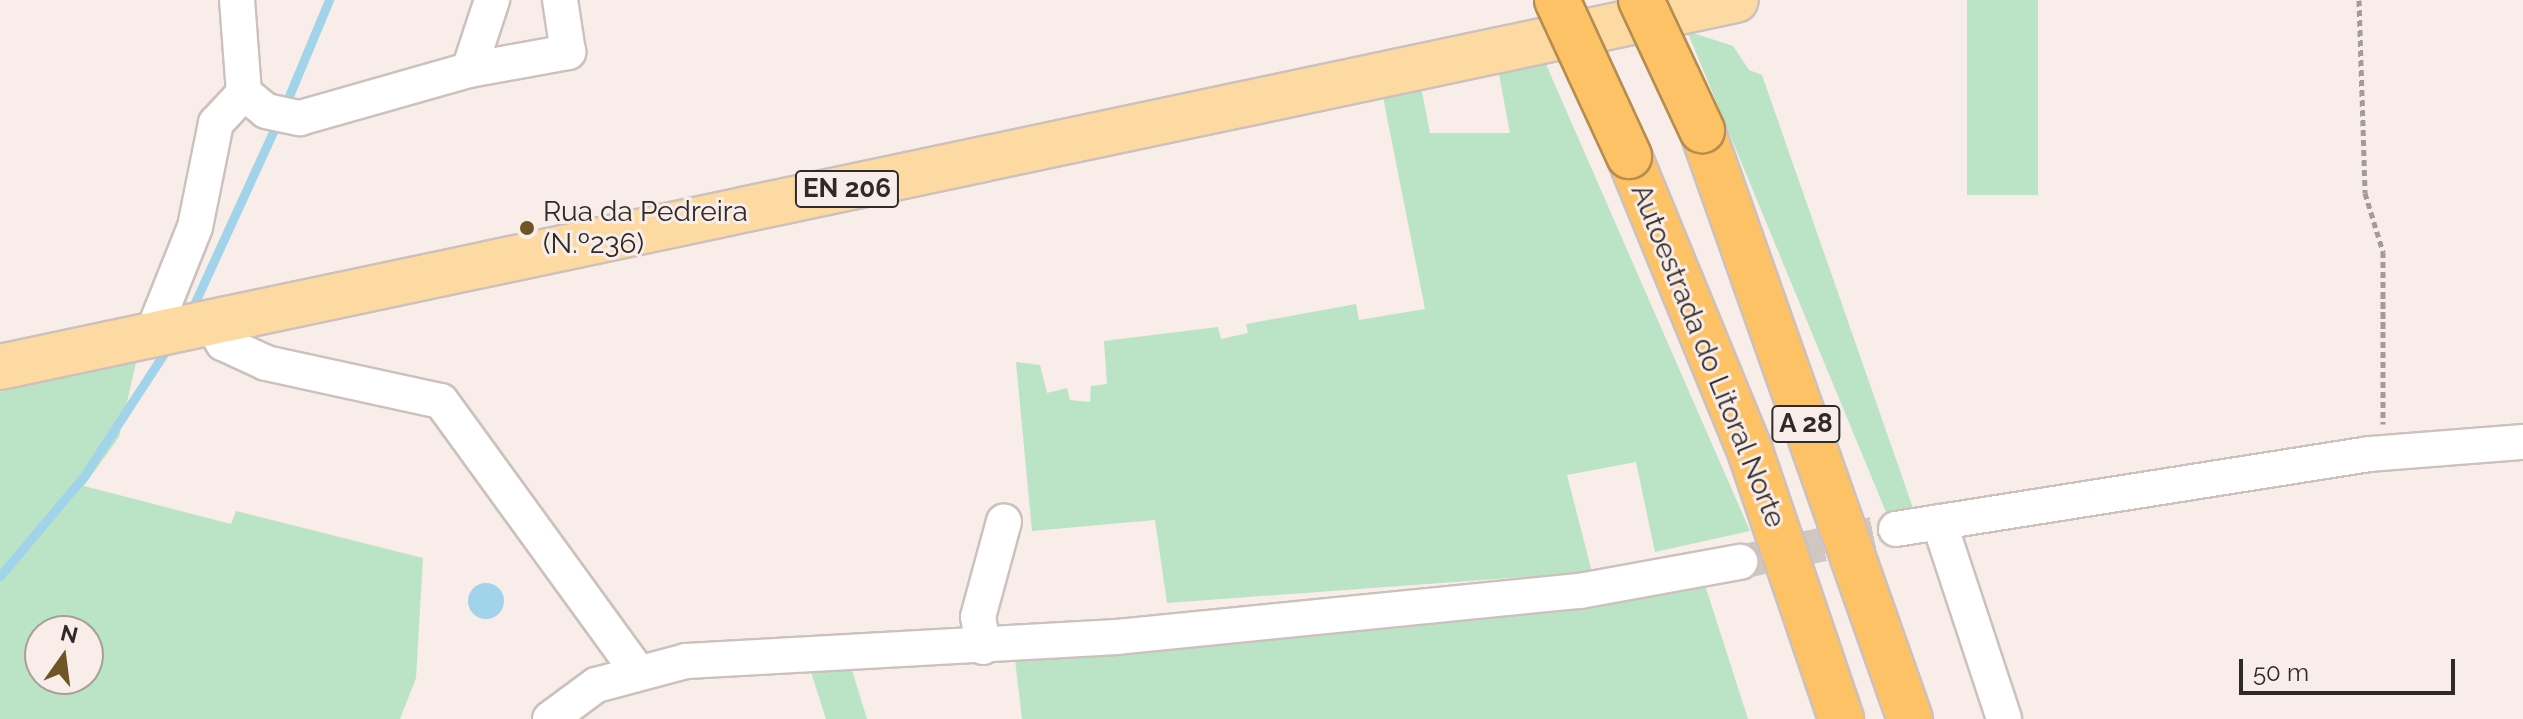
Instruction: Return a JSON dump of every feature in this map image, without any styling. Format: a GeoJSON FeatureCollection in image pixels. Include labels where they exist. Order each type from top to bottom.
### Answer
{"type":"FeatureCollection","features":[{"type":"Feature","properties":{"kind":"highway","name":"Autoestrada do Litoral Norte"},"geometry":{"type":"LineString","coordinates":[[1557,0],[1629,156],[1751,454],[1841,719]]}},
{"type":"Feature","properties":{"kind":"highway","name":"A 28"},"geometry":{"type":"LineString","coordinates":[[1641,0],[1702,130],[1910,719]]}},
{"type":"Feature","properties":{"kind":"main road","name":"EN 206"},"geometry":{"type":"LineString","coordinates":[[0,367],[209,319],[1736,0]]}},
{"type":"Feature","properties":{"kind":"street"},"geometry":{"type":"LineString","coordinates":[[237,0],[244,93],[266,111],[300,118],[469,70],[568,52],[560,0]]}},
{"type":"Feature","properties":{"kind":"street"},"geometry":{"type":"LineString","coordinates":[[469,70],[492,0]]}},
{"type":"Feature","properties":{"kind":"street"},"geometry":{"type":"LineString","coordinates":[[153,332],[195,227],[216,123],[244,93]]}},
{"type":"Feature","properties":{"kind":"street"},"geometry":{"type":"LineString","coordinates":[[209,319],[223,343],[266,363],[441,401],[636,669]]}},
{"type":"Feature","properties":{"kind":"street"},"geometry":{"type":"LineString","coordinates":[[1896,529],[2383,453],[2523,442]]}},
{"type":"Feature","properties":{"kind":"street"},"geometry":{"type":"LineString","coordinates":[[983,647],[978,617],[1004,521]]}},
{"type":"Feature","properties":{"kind":"street"},"geometry":{"type":"LineString","coordinates":[[1939,522],[2004,719]]}},
{"type":"Feature","properties":{"kind":"street"},"geometry":{"type":"LineString","coordinates":[[550,719],[596,685],[636,669],[983,647],[1580,591],[1740,562]]}},
{"type":"Feature","properties":{"kind":"path"},"geometry":{"type":"LineString","coordinates":[[2359,0],[2365,193],[2383,252],[2383,453]]}},
{"type":"Feature","properties":{"kind":"green space"},"geometry":{"type":"Polygon","coordinates":[[[1967,0],[2038,0],[2038,195],[1967,195],[1967,0]]]}},
{"type":"Feature","properties":{"kind":"green space"},"geometry":{"type":"Polygon","coordinates":[[[1687,31],[1733,46],[1749,70],[1762,75],[1913,508],[1886,512],[1687,31]]]}},
{"type":"Feature","properties":{"kind":"green space"},"geometry":{"type":"Polygon","coordinates":[[[1545,62],[1750,531],[1655,552],[1636,462],[1567,475],[1592,572],[1167,603],[1155,520],[1032,531],[1016,362],[1040,365],[1047,393],[1067,388],[1070,400],[1090,402],[1091,386],[1107,384],[1104,341],[1218,327],[1221,339],[1248,333],[1246,324],[1356,304],[1359,320],[1425,309],[1382,92],[1421,87],[1430,133],[1510,133],[1498,69],[1545,62]]]}},
{"type":"Feature","properties":{"kind":"green space"},"geometry":{"type":"Polygon","coordinates":[[[138,354],[119,437],[84,486],[231,524],[236,511],[423,558],[416,678],[400,719],[0,719],[0,387],[138,354]]]}},
{"type":"Feature","properties":{"kind":"green space"},"geometry":{"type":"Polygon","coordinates":[[[1705,585],[1748,719],[1022,719],[1014,651],[1705,585]]]}},
{"type":"Feature","properties":{"kind":"green space"},"geometry":{"type":"Polygon","coordinates":[[[851,667],[867,719],[826,719],[810,669],[851,667]]]}},
{"type":"Feature","properties":{"kind":"water"},"geometry":{"type":"Polygon","coordinates":[[[486,583],[498,589],[504,601],[498,613],[486,619],[474,613],[468,601],[474,589],[486,583]]]}},
{"type":"Feature","properties":{"kind":"waterway"},"geometry":{"type":"LineString","coordinates":[[284,108],[329,0]]}},
{"type":"Feature","properties":{"kind":"waterway"},"geometry":{"type":"LineString","coordinates":[[191,311],[278,121]]}},
{"type":"Feature","properties":{"kind":"waterway"},"geometry":{"type":"LineString","coordinates":[[0,576],[84,476],[168,347]]}},
{"type":"Feature","properties":{"kind":"tunnel"},"geometry":{"type":"LineString","coordinates":[[1740,562],[1896,529]]}},
{"type":"Feature","properties":{"kind":"place","name":"Rua da Pedreira (N.º236)"},"geometry":{"type":"Point","coordinates":[527,228]}}]}
